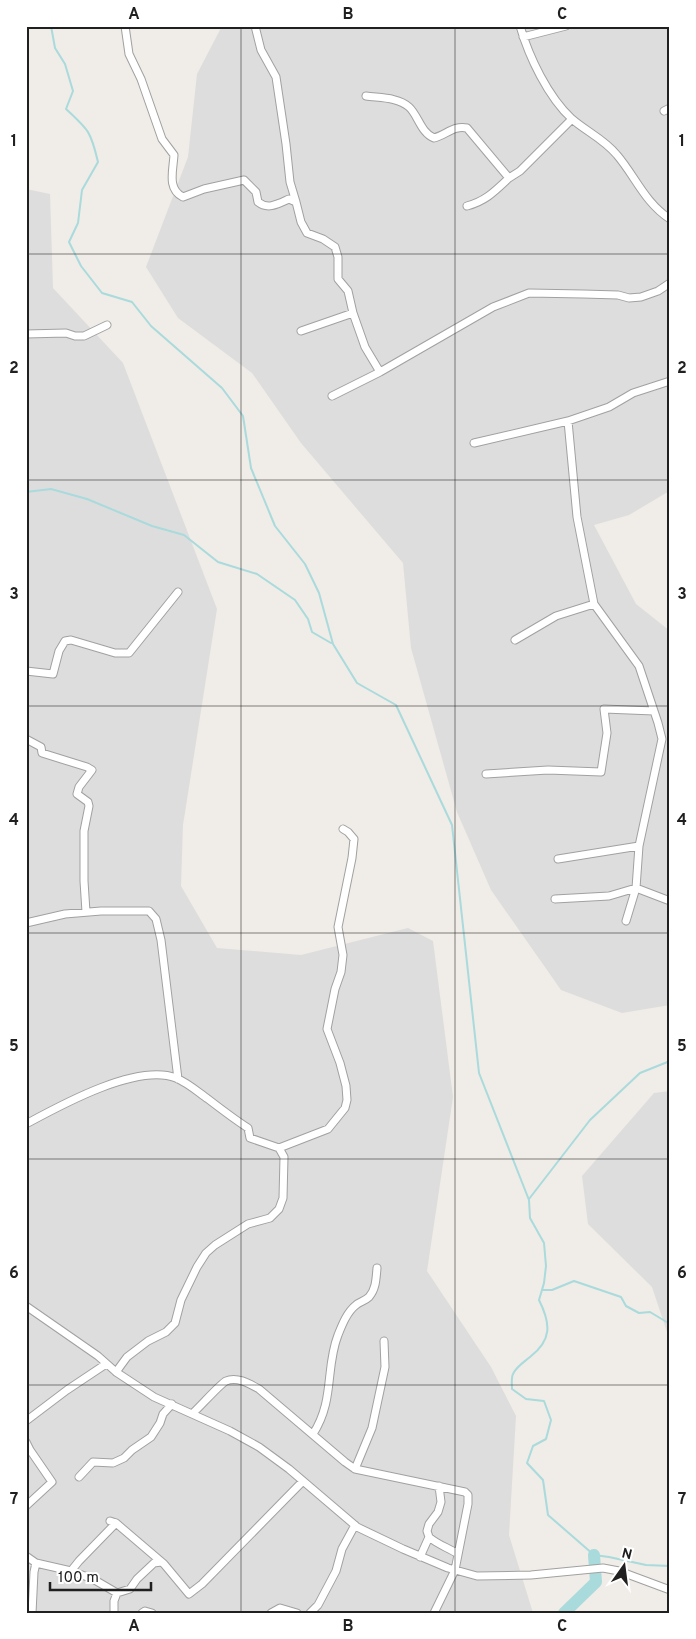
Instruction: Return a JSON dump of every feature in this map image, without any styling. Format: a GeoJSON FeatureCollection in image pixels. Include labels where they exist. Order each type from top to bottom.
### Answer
{"type":"FeatureCollection","features":[{"type":"Feature","properties":{"kind":"street"},"geometry":{"type":"LineString","coordinates":[[125,26],[128,54],[140,79],[162,140],[174,155],[172,186],[177,194],[183,197],[204,189],[244,180],[256,192],[258,202],[262,206],[273,206],[289,199],[296,202]]}},
{"type":"Feature","properties":{"kind":"street"},"geometry":{"type":"LineString","coordinates":[[256,26],[261,50],[276,77],[290,182],[302,222],[308,233],[323,239],[335,247],[338,258],[338,278],[348,291],[353,313],[365,347],[380,372]]}},
{"type":"Feature","properties":{"kind":"street"},"geometry":{"type":"LineString","coordinates":[[520,26],[523,37],[555,100],[572,119],[599,137],[617,155],[639,189],[664,216],[670,219]]}},
{"type":"Feature","properties":{"kind":"street"},"geometry":{"type":"LineString","coordinates":[[523,37],[566,26]]}},
{"type":"Feature","properties":{"kind":"street"},"geometry":{"type":"LineString","coordinates":[[366,96],[404,103],[410,108],[427,133],[434,138],[454,128],[467,128],[509,178]]}},
{"type":"Feature","properties":{"kind":"street"},"geometry":{"type":"LineString","coordinates":[[466,206],[479,202],[493,193],[509,178],[520,171],[572,119]]}},
{"type":"Feature","properties":{"kind":"street"},"geometry":{"type":"LineString","coordinates":[[332,396],[380,372],[493,307],[529,293],[618,295],[629,298],[641,297],[658,291],[670,283]]}},
{"type":"Feature","properties":{"kind":"street"},"geometry":{"type":"LineString","coordinates":[[301,331],[353,313]]}},
{"type":"Feature","properties":{"kind":"street"},"geometry":{"type":"LineString","coordinates":[[26,334],[66,333],[84,336],[107,325]]}},
{"type":"Feature","properties":{"kind":"street"},"geometry":{"type":"LineString","coordinates":[[474,443],[568,421],[609,407],[633,393],[670,381]]}},
{"type":"Feature","properties":{"kind":"street"},"geometry":{"type":"LineString","coordinates":[[568,421],[578,517],[594,604],[639,666],[662,740],[639,846],[636,888],[626,921]]}},
{"type":"Feature","properties":{"kind":"street"},"geometry":{"type":"LineString","coordinates":[[26,671],[53,674],[59,651],[65,641],[71,640],[115,653],[129,653],[178,592]]}},
{"type":"Feature","properties":{"kind":"street"},"geometry":{"type":"LineString","coordinates":[[515,640],[556,616],[594,604]]}},
{"type":"Feature","properties":{"kind":"street"},"geometry":{"type":"LineString","coordinates":[[486,774],[548,770],[602,772],[607,733],[604,709],[654,711]]}},
{"type":"Feature","properties":{"kind":"street"},"geometry":{"type":"LineString","coordinates":[[26,739],[41,747],[42,753],[92,770],[77,794],[88,802],[89,806],[84,830],[86,912]]}},
{"type":"Feature","properties":{"kind":"street"},"geometry":{"type":"LineString","coordinates":[[278,1148],[328,1129],[345,1108],[347,1100],[346,1086],[340,1063],[327,1029],[335,989],[341,972],[343,955],[338,927],[354,840],[343,829]]}},
{"type":"Feature","properties":{"kind":"street"},"geometry":{"type":"LineString","coordinates":[[558,859],[639,846]]}},
{"type":"Feature","properties":{"kind":"street"},"geometry":{"type":"LineString","coordinates":[[555,898],[609,896],[636,888],[670,901]]}},
{"type":"Feature","properties":{"kind":"street"},"geometry":{"type":"LineString","coordinates":[[26,922],[86,912],[149,911],[156,918],[161,940],[178,1079]]}},
{"type":"Feature","properties":{"kind":"street"},"geometry":{"type":"LineString","coordinates":[[26,1124],[71,1100],[127,1079],[163,1075],[186,1082],[248,1128],[250,1138],[278,1148],[284,1157],[283,1198],[279,1209],[270,1218],[248,1224],[206,1253],[196,1267],[181,1300],[175,1323],[166,1332],[148,1341],[127,1357],[116,1372]]}},
{"type":"Feature","properties":{"kind":"street"},"geometry":{"type":"LineString","coordinates":[[313,1434],[320,1424],[328,1398],[338,1337],[346,1317],[355,1306],[369,1297],[376,1286],[377,1268]]}},
{"type":"Feature","properties":{"kind":"street"},"geometry":{"type":"LineString","coordinates":[[26,1306],[116,1372],[154,1397],[230,1430],[259,1447],[355,1525],[420,1557],[477,1576],[531,1575],[603,1568],[619,1571],[670,1590]]}},
{"type":"Feature","properties":{"kind":"street"},"geometry":{"type":"LineString","coordinates":[[356,1469],[372,1428],[385,1367],[384,1341]]}},
{"type":"Feature","properties":{"kind":"street"},"geometry":{"type":"LineString","coordinates":[[26,1422],[67,1390],[106,1364]]}},
{"type":"Feature","properties":{"kind":"street"},"geometry":{"type":"LineString","coordinates":[[192,1414],[225,1381],[240,1381],[259,1389],[345,1462],[356,1469],[468,1494],[468,1504],[455,1570],[434,1613]]}},
{"type":"Feature","properties":{"kind":"street"},"geometry":{"type":"LineString","coordinates":[[79,1477],[94,1462],[113,1463],[124,1458],[150,1437],[160,1423],[163,1414],[172,1404]]}},
{"type":"Feature","properties":{"kind":"street"},"geometry":{"type":"LineString","coordinates":[[26,1442],[52,1482],[26,1506]]}},
{"type":"Feature","properties":{"kind":"street"},"geometry":{"type":"LineString","coordinates":[[71,1571],[113,1522],[161,1562],[189,1594],[202,1584],[303,1482]]}},
{"type":"Feature","properties":{"kind":"street"},"geometry":{"type":"LineString","coordinates":[[420,1557],[429,1538],[428,1527],[438,1512],[441,1502],[439,1486]]}},
{"type":"Feature","properties":{"kind":"street"},"geometry":{"type":"LineString","coordinates":[[310,1613],[318,1605],[336,1571],[342,1549],[355,1525]]}},
{"type":"Feature","properties":{"kind":"street"},"geometry":{"type":"LineString","coordinates":[[429,1538],[438,1545],[458,1554]]}},
{"type":"Feature","properties":{"kind":"street"},"geometry":{"type":"LineString","coordinates":[[26,1556],[36,1563],[71,1571],[93,1579],[117,1593],[130,1589],[137,1579],[154,1563],[161,1562]]}},
{"type":"Feature","properties":{"kind":"street"},"geometry":{"type":"LineString","coordinates":[[32,1613],[36,1563]]}},
{"type":"Feature","properties":{"kind":"street"},"geometry":{"type":"LineString","coordinates":[[114,1613],[114,1601],[117,1593]]}},
{"type":"Feature","properties":{"kind":"street"},"geometry":{"type":"LineString","coordinates":[[271,1613],[280,1608],[297,1613]]}},
{"type":"Feature","properties":{"kind":"street"},"geometry":{"type":"LineString","coordinates":[[142,1613],[144,1611],[152,1613]]}},
{"type":"Feature","properties":{"kind":"shaded area"},"geometry":{"type":"Polygon","coordinates":[[[222,26],[670,26],[670,493],[666,493],[629,515],[594,525],[636,604],[670,631],[670,1005],[622,1013],[561,990],[491,890],[457,812],[411,648],[403,563],[301,443],[252,373],[178,318],[146,267],[188,157],[197,74],[222,26]]]}},
{"type":"Feature","properties":{"kind":"shaded area"},"geometry":{"type":"Polygon","coordinates":[[[26,189],[50,194],[53,288],[123,363],[217,609],[183,825],[181,886],[217,948],[301,955],[408,928],[433,941],[453,1097],[427,1271],[491,1367],[516,1416],[509,1535],[533,1613],[26,1613],[26,189]]]}},
{"type":"Feature","properties":{"kind":"shaded area"},"geometry":{"type":"Polygon","coordinates":[[[670,1091],[670,1341],[652,1287],[588,1224],[582,1176],[654,1093],[670,1091]]]}},
{"type":"Feature","properties":{"kind":"waterway"},"geometry":{"type":"LineString","coordinates":[[51,26],[55,48],[65,64],[73,91],[66,109],[88,132],[98,162],[82,190],[78,223],[69,242],[81,266],[102,293],[132,302],[151,326],[222,388],[243,416],[251,468],[275,526],[305,564],[319,593],[333,644],[357,683],[396,705],[452,825],[479,1073],[529,1200],[530,1218],[544,1243],[546,1266],[539,1300],[546,1317],[546,1338],[537,1351],[516,1369],[512,1379],[512,1389],[526,1399],[544,1401],[551,1420],[546,1439],[533,1446],[527,1463],[543,1480],[548,1515],[594,1555],[646,1565],[670,1566]]}},
{"type":"Feature","properties":{"kind":"waterway"},"geometry":{"type":"LineString","coordinates":[[26,492],[51,489],[87,499],[152,526],[184,535],[218,562],[257,574],[295,600],[308,619],[312,632],[331,643]]}},
{"type":"Feature","properties":{"kind":"waterway"},"geometry":{"type":"LineString","coordinates":[[529,1199],[590,1120],[640,1073],[670,1061]]}},
{"type":"Feature","properties":{"kind":"waterway"},"geometry":{"type":"LineString","coordinates":[[542,1290],[552,1290],[574,1281],[621,1297],[626,1306],[639,1313],[650,1312],[670,1324]]}},
{"type":"Feature","properties":{"kind":"waterway"},"geometry":{"type":"LineString","coordinates":[[564,1613],[596,1582],[594,1555]]}}]}
